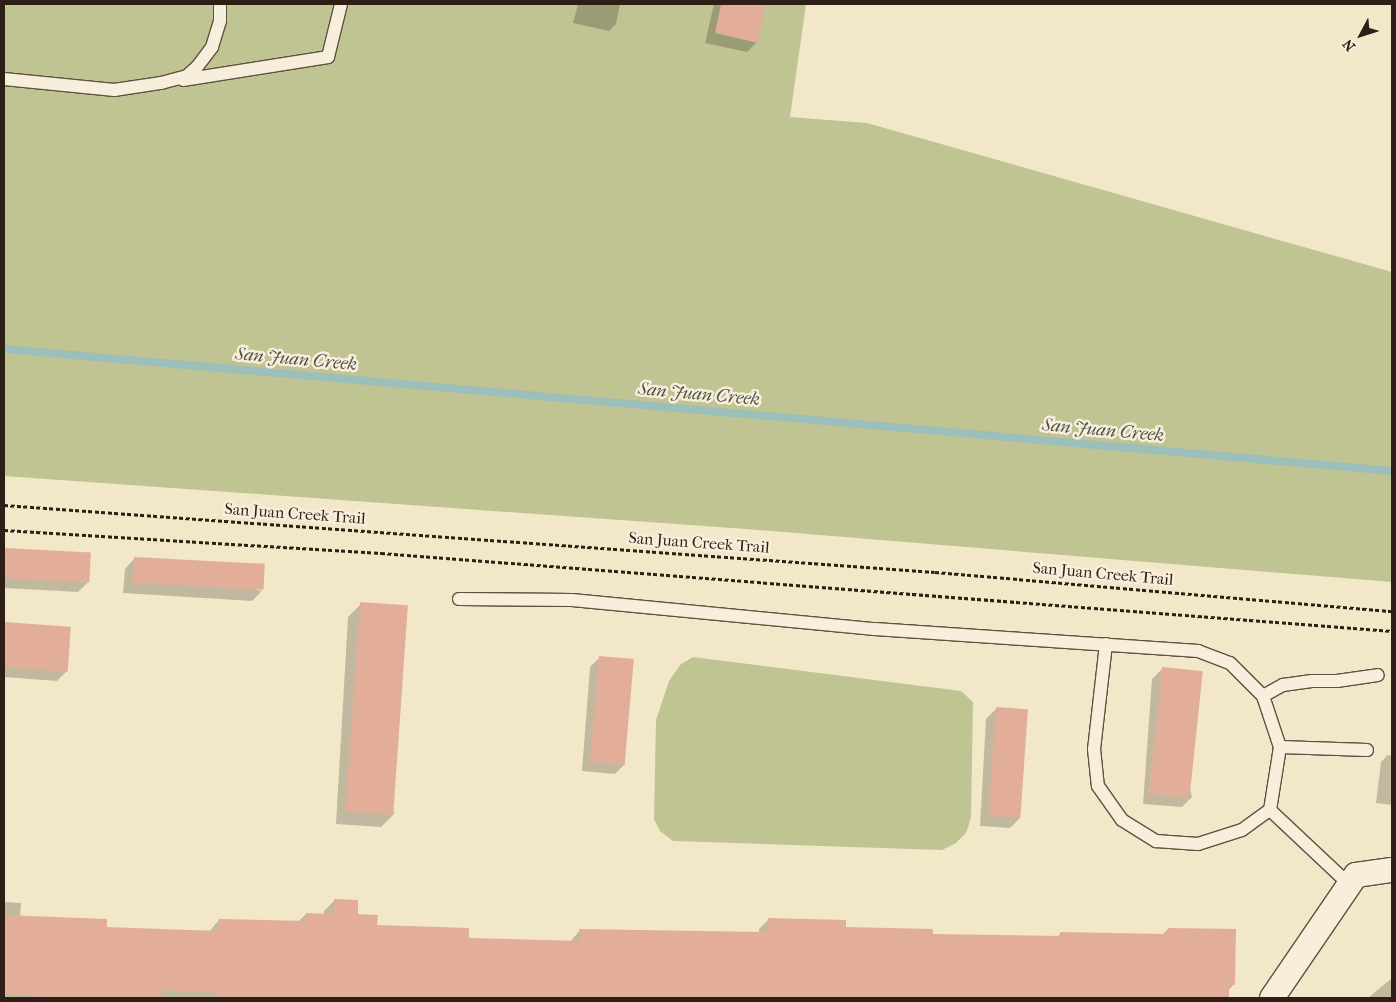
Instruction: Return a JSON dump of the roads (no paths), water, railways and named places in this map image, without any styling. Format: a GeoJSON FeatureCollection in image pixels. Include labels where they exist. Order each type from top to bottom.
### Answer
{"type":"FeatureCollection","features":[{"type":"Feature","properties":{"kind":"street"},"geometry":{"type":"LineString","coordinates":[[1272,998],[1356,876],[1392,870]]}},
{"type":"Feature","properties":{"kind":"lane"},"geometry":{"type":"LineString","coordinates":[[161,84],[187,76],[197,67],[212,47],[220,21],[220,4]]}},
{"type":"Feature","properties":{"kind":"lane"},"geometry":{"type":"LineString","coordinates":[[4,79],[114,90],[328,57],[341,4]]}},
{"type":"Feature","properties":{"kind":"lane"},"geometry":{"type":"LineString","coordinates":[[460,599],[572,600],[875,629],[1106,644],[1198,651],[1230,663],[1263,696],[1280,747],[1270,810],[1242,830],[1198,844],[1156,841],[1122,820],[1098,786],[1094,749],[1106,644]]}},
{"type":"Feature","properties":{"kind":"lane"},"geometry":{"type":"LineString","coordinates":[[1263,696],[1283,685],[1312,681],[1337,681],[1378,675]]}},
{"type":"Feature","properties":{"kind":"lane"},"geometry":{"type":"LineString","coordinates":[[1280,747],[1367,750]]}},
{"type":"Feature","properties":{"kind":"lane"},"geometry":{"type":"LineString","coordinates":[[1270,810],[1350,884]]}},
{"type":"Feature","properties":{"kind":"waterway","name":"San Juan Creek"},"geometry":{"type":"LineString","coordinates":[[4,349],[1392,471]]}}]}
